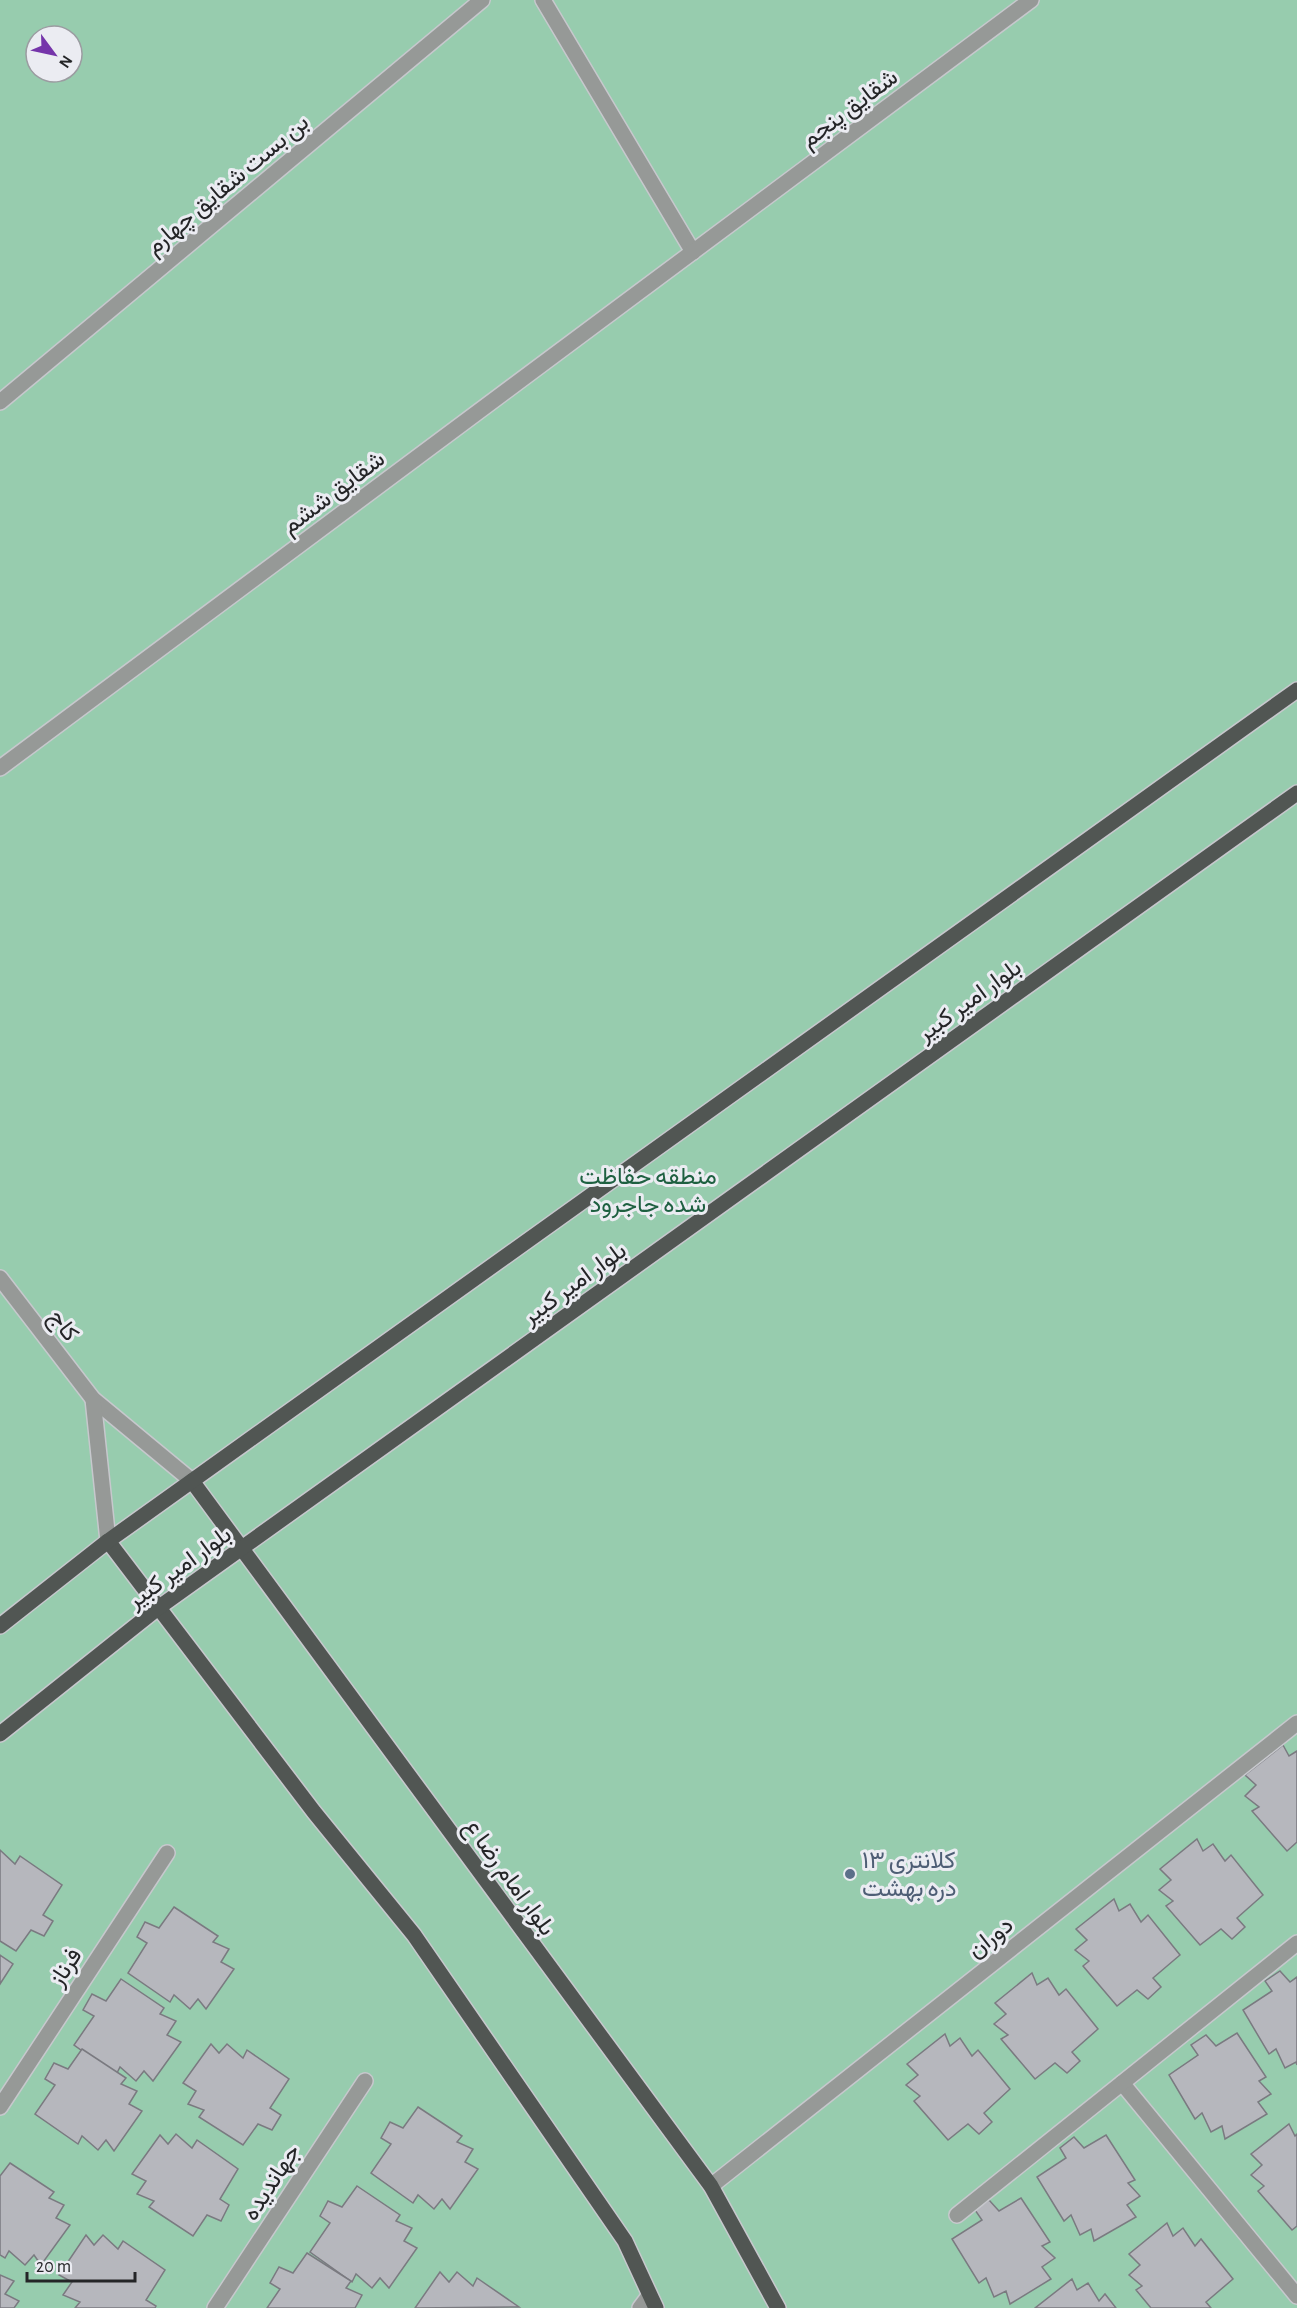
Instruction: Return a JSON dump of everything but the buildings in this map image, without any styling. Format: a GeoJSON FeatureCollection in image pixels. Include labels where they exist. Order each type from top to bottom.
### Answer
{"type":"FeatureCollection","features":[{"type":"Feature","properties":{"kind":"main road"},"geometry":{"type":"LineString","coordinates":[[0,1626],[108,1541],[1297,690]]}},
{"type":"Feature","properties":{"kind":"main road","name":"بلوار امیر کبیر"},"geometry":{"type":"LineString","coordinates":[[0,1734],[158,1608],[1297,793]]}},
{"type":"Feature","properties":{"kind":"main road","name":"بلوار امام رضا ع"},"geometry":{"type":"LineString","coordinates":[[192,1481],[711,2186],[778,2308]]}},
{"type":"Feature","properties":{"kind":"main road"},"geometry":{"type":"LineString","coordinates":[[108,1541],[314,1812],[419,1943],[625,2241],[648,2304]]}},
{"type":"Feature","properties":{"kind":"street","name":"بن بست شقایق چهارم"},"geometry":{"type":"LineString","coordinates":[[0,402],[482,0]]}},
{"type":"Feature","properties":{"kind":"street"},"geometry":{"type":"LineString","coordinates":[[543,0],[693,252]]}},
{"type":"Feature","properties":{"kind":"street","name":"شقایق پنجم"},"geometry":{"type":"LineString","coordinates":[[693,252],[1031,0]]}},
{"type":"Feature","properties":{"kind":"street","name":"شقایق ششم"},"geometry":{"type":"LineString","coordinates":[[0,768],[693,252]]}},
{"type":"Feature","properties":{"kind":"street","name":"کاج"},"geometry":{"type":"LineString","coordinates":[[0,1278],[93,1399],[192,1481]]}},
{"type":"Feature","properties":{"kind":"street"},"geometry":{"type":"LineString","coordinates":[[93,1399],[108,1541]]}},
{"type":"Feature","properties":{"kind":"street","name":"دوران"},"geometry":{"type":"LineString","coordinates":[[711,2186],[1297,1723]]}},
{"type":"Feature","properties":{"kind":"street","name":"فرناز"},"geometry":{"type":"LineString","coordinates":[[0,2107],[167,1853]]}},
{"type":"Feature","properties":{"kind":"street"},"geometry":{"type":"LineString","coordinates":[[957,2215],[1297,1943]]}},
{"type":"Feature","properties":{"kind":"street","name":"جهاندیده"},"geometry":{"type":"LineString","coordinates":[[215,2308],[365,2081]]}},
{"type":"Feature","properties":{"kind":"street"},"geometry":{"type":"LineString","coordinates":[[1122,2083],[1297,2296]]}},
{"type":"Feature","properties":{"kind":"green space","name":"منطقه حفاظت شده جاجرود"},"geometry":{"type":"Polygon","coordinates":[[[0,0],[1297,0],[1297,2308],[0,2308],[0,0]]]}},
{"type":"Feature","properties":{"kind":"place","name":"کلانتری ۱۳ دره بهشت"},"geometry":{"type":"Point","coordinates":[850,1874]}}]}
